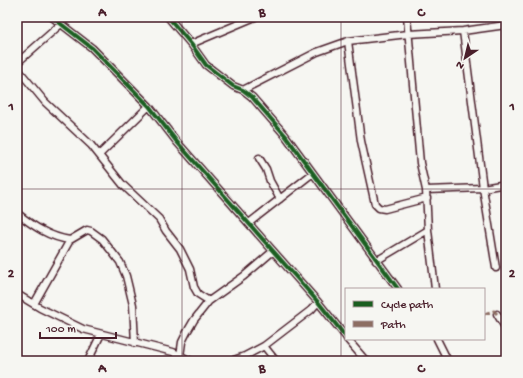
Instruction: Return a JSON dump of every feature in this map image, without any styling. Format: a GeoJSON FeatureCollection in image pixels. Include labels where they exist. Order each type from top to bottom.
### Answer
{"type":"FeatureCollection","features":[{"type":"Feature","properties":{"kind":"street"},"geometry":{"type":"LineString","coordinates":[[52,17],[92,48],[149,106],[177,142],[249,223],[272,252],[318,302],[345,336]]}},
{"type":"Feature","properties":{"kind":"street"},"geometry":{"type":"LineString","coordinates":[[168,17],[191,44],[206,65],[233,86],[243,90],[252,97],[286,135],[376,261],[397,288]]}},
{"type":"Feature","properties":{"kind":"street"},"geometry":{"type":"LineString","coordinates":[[191,44],[254,17]]}},
{"type":"Feature","properties":{"kind":"street"},"geometry":{"type":"LineString","coordinates":[[407,17],[420,164],[426,190],[428,230],[435,288]]}},
{"type":"Feature","properties":{"kind":"street"},"geometry":{"type":"LineString","coordinates":[[17,63],[61,24]]}},
{"type":"Feature","properties":{"kind":"street"},"geometry":{"type":"LineString","coordinates":[[243,90],[317,52],[348,41],[408,34],[463,31],[506,25]]}},
{"type":"Feature","properties":{"kind":"street"},"geometry":{"type":"LineString","coordinates":[[463,31],[483,188],[496,268]]}},
{"type":"Feature","properties":{"kind":"street"},"geometry":{"type":"LineString","coordinates":[[348,41],[361,142],[375,204],[379,208],[385,209],[426,198]]}},
{"type":"Feature","properties":{"kind":"street"},"geometry":{"type":"LineString","coordinates":[[17,68],[45,102],[99,155],[123,185],[160,219],[166,231],[180,249],[190,269],[194,287],[198,294],[209,301]]}},
{"type":"Feature","properties":{"kind":"street"},"geometry":{"type":"LineString","coordinates":[[99,155],[149,106]]}},
{"type":"Feature","properties":{"kind":"street"},"geometry":{"type":"LineString","coordinates":[[259,158],[266,169],[270,181],[280,199]]}},
{"type":"Feature","properties":{"kind":"street"},"geometry":{"type":"LineString","coordinates":[[249,223],[313,173]]}},
{"type":"Feature","properties":{"kind":"street"},"geometry":{"type":"LineString","coordinates":[[426,190],[483,188],[506,184]]}},
{"type":"Feature","properties":{"kind":"street"},"geometry":{"type":"LineString","coordinates":[[17,213],[43,232],[53,237],[70,240]]}},
{"type":"Feature","properties":{"kind":"street"},"geometry":{"type":"LineString","coordinates":[[34,304],[70,240],[87,230],[91,231],[102,239],[120,262],[126,276],[133,305],[135,343]]}},
{"type":"Feature","properties":{"kind":"street"},"geometry":{"type":"LineString","coordinates":[[376,261],[428,230]]}},
{"type":"Feature","properties":{"kind":"street"},"geometry":{"type":"LineString","coordinates":[[180,356],[182,342],[187,332],[194,320],[209,301],[244,276],[272,252]]}},
{"type":"Feature","properties":{"kind":"street"},"geometry":{"type":"LineString","coordinates":[[17,294],[77,326],[101,334],[173,352],[191,361]]}},
{"type":"Feature","properties":{"kind":"street"},"geometry":{"type":"LineString","coordinates":[[230,361],[245,356],[264,346],[311,310],[318,302]]}},
{"type":"Feature","properties":{"kind":"street"},"geometry":{"type":"LineString","coordinates":[[497,314],[506,329]]}},
{"type":"Feature","properties":{"kind":"street"},"geometry":{"type":"LineString","coordinates":[[88,361],[101,334]]}},
{"type":"Feature","properties":{"kind":"street"},"geometry":{"type":"LineString","coordinates":[[349,340],[366,361]]}},
{"type":"Feature","properties":{"kind":"street"},"geometry":{"type":"LineString","coordinates":[[439,340],[448,361]]}},
{"type":"Feature","properties":{"kind":"street"},"geometry":{"type":"LineString","coordinates":[[264,346],[276,361]]}},
{"type":"Feature","properties":{"kind":"marked path"},"geometry":{"type":"LineString","coordinates":[[485,314],[494,311],[497,314]]}},
{"type":"Feature","properties":{"kind":"cycle path"},"geometry":{"type":"LineString","coordinates":[[52,17],[92,48],[149,106],[177,142],[318,302],[345,336]]}},
{"type":"Feature","properties":{"kind":"cycle path"},"geometry":{"type":"LineString","coordinates":[[168,17],[191,44],[206,65],[233,86],[243,90],[252,97],[285,135],[397,288]]}}]}
